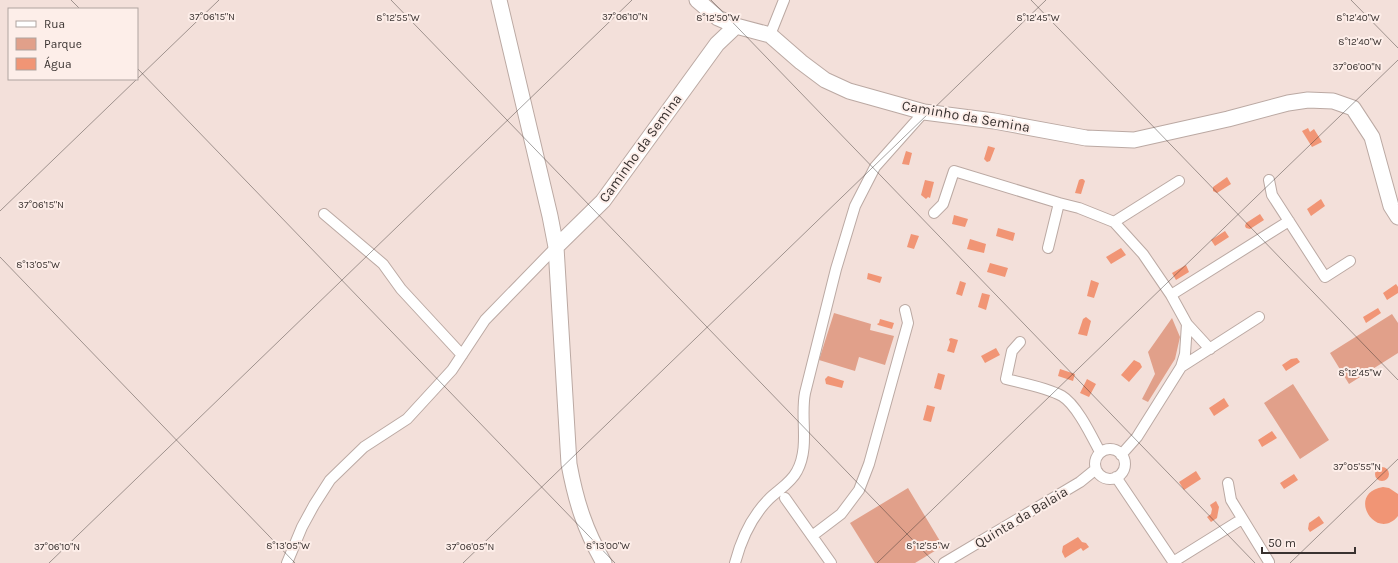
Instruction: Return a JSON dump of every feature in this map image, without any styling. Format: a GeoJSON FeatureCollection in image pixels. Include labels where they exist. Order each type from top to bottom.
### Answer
{"type":"FeatureCollection","features":[{"type":"Feature","properties":{"kind":"street"},"geometry":{"type":"LineString","coordinates":[[499,0],[556,247],[570,464],[573,488],[587,530],[604,563]]}},
{"type":"Feature","properties":{"kind":"street"},"geometry":{"type":"LineString","coordinates":[[696,0],[718,18],[736,26]]}},
{"type":"Feature","properties":{"kind":"street"},"geometry":{"type":"LineString","coordinates":[[770,35],[784,0]]}},
{"type":"Feature","properties":{"kind":"street","name":"Caminho da Semina"},"geometry":{"type":"LineString","coordinates":[[556,247],[604,201],[717,44],[736,26],[770,35],[801,62],[825,80],[849,91],[924,112],[994,121],[1086,138],[1134,140],[1228,119],[1288,103],[1308,100],[1333,101],[1353,108],[1372,138],[1391,206],[1398,217]]}},
{"type":"Feature","properties":{"kind":"street"},"geometry":{"type":"LineString","coordinates":[[735,563],[739,548],[753,519],[768,500],[791,480],[797,473],[801,464],[803,451],[802,405],[836,269],[855,206],[875,167],[924,112]]}},
{"type":"Feature","properties":{"kind":"street"},"geometry":{"type":"LineString","coordinates":[[934,213],[943,204],[954,171],[1079,208],[1114,222],[1143,254],[1171,295],[1187,324],[1210,349]]}},
{"type":"Feature","properties":{"kind":"street"},"geometry":{"type":"LineString","coordinates":[[1269,180],[1272,195],[1325,277],[1350,261]]}},
{"type":"Feature","properties":{"kind":"street"},"geometry":{"type":"LineString","coordinates":[[1114,222],[1179,181]]}},
{"type":"Feature","properties":{"kind":"street"},"geometry":{"type":"LineString","coordinates":[[1048,248],[1059,203]]}},
{"type":"Feature","properties":{"kind":"street"},"geometry":{"type":"LineString","coordinates":[[324,214],[383,264],[401,289],[462,355]]}},
{"type":"Feature","properties":{"kind":"street"},"geometry":{"type":"LineString","coordinates":[[1171,295],[1289,221]]}},
{"type":"Feature","properties":{"kind":"street"},"geometry":{"type":"LineString","coordinates":[[287,563],[302,527],[330,480],[364,448],[407,419],[452,370],[485,320],[556,247]]}},
{"type":"Feature","properties":{"kind":"street"},"geometry":{"type":"LineString","coordinates":[[812,536],[841,514],[859,490],[869,464],[908,323],[905,310]]}},
{"type":"Feature","properties":{"kind":"street"},"geometry":{"type":"LineString","coordinates":[[1182,367],[1259,317]]}},
{"type":"Feature","properties":{"kind":"street"},"geometry":{"type":"LineString","coordinates":[[1121,455],[1137,437],[1182,367],[1186,354],[1187,324]]}},
{"type":"Feature","properties":{"kind":"street"},"geometry":{"type":"LineString","coordinates":[[1020,342],[1012,351],[1006,379],[1042,389],[1063,397],[1079,415],[1100,452]]}},
{"type":"Feature","properties":{"kind":"street"},"geometry":{"type":"LineString","coordinates":[[1109,449],[1118,452],[1121,455],[1124,459],[1124,468],[1116,477],[1106,479],[1098,474],[1095,460],[1100,452],[1109,449]]}},
{"type":"Feature","properties":{"kind":"street","name":"Quinta da Balaia"},"geometry":{"type":"LineString","coordinates":[[944,563],[1080,482],[1096,469]]}},
{"type":"Feature","properties":{"kind":"street"},"geometry":{"type":"LineString","coordinates":[[1116,477],[1173,562],[1242,519]]}},
{"type":"Feature","properties":{"kind":"street"},"geometry":{"type":"LineString","coordinates":[[1228,483],[1231,500],[1269,562]]}},
{"type":"Feature","properties":{"kind":"street"},"geometry":{"type":"LineString","coordinates":[[786,498],[831,563]]}},
{"type":"Feature","properties":{"kind":"green space"},"geometry":{"type":"Polygon","coordinates":[[[834,313],[871,324],[870,330],[894,336],[885,365],[859,357],[855,371],[819,360],[834,313]]]}},
{"type":"Feature","properties":{"kind":"green space"},"geometry":{"type":"Polygon","coordinates":[[[1392,314],[1398,323],[1398,353],[1349,384],[1330,353],[1392,314]]]}},
{"type":"Feature","properties":{"kind":"green space"},"geometry":{"type":"Polygon","coordinates":[[[1172,318],[1180,337],[1175,359],[1148,402],[1142,399],[1155,374],[1148,352],[1172,318]]]}},
{"type":"Feature","properties":{"kind":"green space"},"geometry":{"type":"Polygon","coordinates":[[[1293,384],[1329,440],[1300,459],[1264,403],[1293,384]]]}},
{"type":"Feature","properties":{"kind":"green space"},"geometry":{"type":"Polygon","coordinates":[[[908,488],[943,546],[915,563],[875,563],[850,523],[908,488]]]}},
{"type":"Feature","properties":{"kind":"water"},"geometry":{"type":"Polygon","coordinates":[[[1308,128],[1310,132],[1314,129],[1322,142],[1312,147],[1302,131],[1308,128]]]}},
{"type":"Feature","properties":{"kind":"water"},"geometry":{"type":"Polygon","coordinates":[[[988,146],[995,148],[990,161],[987,162],[984,159],[988,146]]]}},
{"type":"Feature","properties":{"kind":"water"},"geometry":{"type":"Polygon","coordinates":[[[906,151],[912,153],[909,165],[902,164],[906,151]]]}},
{"type":"Feature","properties":{"kind":"water"},"geometry":{"type":"Polygon","coordinates":[[[1227,177],[1231,184],[1217,193],[1213,191],[1213,187],[1227,177]]]}},
{"type":"Feature","properties":{"kind":"water"},"geometry":{"type":"Polygon","coordinates":[[[1081,179],[1085,181],[1081,194],[1075,193],[1079,180],[1081,179]]]}},
{"type":"Feature","properties":{"kind":"water"},"geometry":{"type":"Polygon","coordinates":[[[925,180],[934,182],[930,198],[928,197],[926,199],[921,195],[925,180]]]}},
{"type":"Feature","properties":{"kind":"water"},"geometry":{"type":"Polygon","coordinates":[[[1321,199],[1325,206],[1311,216],[1307,209],[1321,199]]]}},
{"type":"Feature","properties":{"kind":"water"},"geometry":{"type":"Polygon","coordinates":[[[1260,214],[1264,220],[1250,229],[1246,228],[1246,223],[1260,214]]]}},
{"type":"Feature","properties":{"kind":"water"},"geometry":{"type":"Polygon","coordinates":[[[954,215],[968,219],[965,227],[952,224],[954,215]]]}},
{"type":"Feature","properties":{"kind":"water"},"geometry":{"type":"Polygon","coordinates":[[[998,228],[1015,233],[1013,241],[996,236],[998,228]]]}},
{"type":"Feature","properties":{"kind":"water"},"geometry":{"type":"Polygon","coordinates":[[[1225,231],[1229,237],[1215,246],[1211,240],[1225,231]]]}},
{"type":"Feature","properties":{"kind":"water"},"geometry":{"type":"Polygon","coordinates":[[[911,234],[919,236],[914,249],[907,247],[911,234]]]}},
{"type":"Feature","properties":{"kind":"water"},"geometry":{"type":"Polygon","coordinates":[[[970,239],[986,244],[984,253],[967,249],[970,239]]]}},
{"type":"Feature","properties":{"kind":"water"},"geometry":{"type":"Polygon","coordinates":[[[1121,248],[1126,255],[1111,264],[1106,257],[1121,248]]]}},
{"type":"Feature","properties":{"kind":"water"},"geometry":{"type":"Polygon","coordinates":[[[990,263],[1008,268],[1005,277],[987,272],[990,263]]]}},
{"type":"Feature","properties":{"kind":"water"},"geometry":{"type":"Polygon","coordinates":[[[1186,265],[1189,272],[1176,280],[1172,273],[1186,265]]]}},
{"type":"Feature","properties":{"kind":"water"},"geometry":{"type":"Polygon","coordinates":[[[868,273],[882,277],[880,283],[867,279],[868,273]]]}},
{"type":"Feature","properties":{"kind":"water"},"geometry":{"type":"Polygon","coordinates":[[[1091,280],[1099,283],[1094,298],[1087,296],[1091,280]]]}},
{"type":"Feature","properties":{"kind":"water"},"geometry":{"type":"Polygon","coordinates":[[[960,281],[966,283],[962,296],[956,294],[960,281]]]}},
{"type":"Feature","properties":{"kind":"water"},"geometry":{"type":"Polygon","coordinates":[[[1396,284],[1398,287],[1398,293],[1387,300],[1383,293],[1396,284]]]}},
{"type":"Feature","properties":{"kind":"water"},"geometry":{"type":"Polygon","coordinates":[[[982,293],[990,295],[986,310],[978,307],[982,293]]]}},
{"type":"Feature","properties":{"kind":"water"},"geometry":{"type":"Polygon","coordinates":[[[1378,308],[1381,313],[1366,323],[1363,317],[1378,308]]]}},
{"type":"Feature","properties":{"kind":"water"},"geometry":{"type":"Polygon","coordinates":[[[1086,317],[1091,321],[1087,336],[1078,334],[1083,319],[1086,317]]]}},
{"type":"Feature","properties":{"kind":"water"},"geometry":{"type":"Polygon","coordinates":[[[880,319],[894,323],[892,329],[878,325],[877,324],[879,323],[880,319]]]}},
{"type":"Feature","properties":{"kind":"water"},"geometry":{"type":"Polygon","coordinates":[[[951,338],[958,340],[954,353],[947,351],[950,342],[949,339],[951,338]]]}},
{"type":"Feature","properties":{"kind":"water"},"geometry":{"type":"Polygon","coordinates":[[[996,348],[1000,355],[985,363],[981,356],[996,348]]]}},
{"type":"Feature","properties":{"kind":"water"},"geometry":{"type":"Polygon","coordinates":[[[1297,358],[1300,362],[1286,371],[1282,365],[1291,359],[1297,358]]]}},
{"type":"Feature","properties":{"kind":"water"},"geometry":{"type":"Polygon","coordinates":[[[1134,360],[1140,363],[1142,367],[1129,382],[1121,375],[1134,360]]]}},
{"type":"Feature","properties":{"kind":"water"},"geometry":{"type":"Polygon","coordinates":[[[1060,369],[1075,374],[1073,381],[1058,376],[1060,369]]]}},
{"type":"Feature","properties":{"kind":"water"},"geometry":{"type":"Polygon","coordinates":[[[938,373],[945,375],[941,390],[934,388],[938,373]]]}},
{"type":"Feature","properties":{"kind":"water"},"geometry":{"type":"Polygon","coordinates":[[[828,376],[844,381],[842,388],[826,384],[825,379],[828,376]]]}},
{"type":"Feature","properties":{"kind":"water"},"geometry":{"type":"Polygon","coordinates":[[[1087,379],[1096,384],[1089,397],[1080,393],[1087,379]]]}},
{"type":"Feature","properties":{"kind":"water"},"geometry":{"type":"Polygon","coordinates":[[[1224,398],[1229,406],[1214,416],[1209,408],[1224,398]]]}},
{"type":"Feature","properties":{"kind":"water"},"geometry":{"type":"Polygon","coordinates":[[[927,405],[935,407],[931,422],[923,420],[927,405]]]}},
{"type":"Feature","properties":{"kind":"water"},"geometry":{"type":"Polygon","coordinates":[[[1272,431],[1277,438],[1262,447],[1258,440],[1272,431]]]}},
{"type":"Feature","properties":{"kind":"water"},"geometry":{"type":"Polygon","coordinates":[[[1379,467],[1385,467],[1389,471],[1389,477],[1385,481],[1379,481],[1375,477],[1375,471],[1379,467]]]}},
{"type":"Feature","properties":{"kind":"water"},"geometry":{"type":"Polygon","coordinates":[[[1196,471],[1201,479],[1184,490],[1179,482],[1196,471]]]}},
{"type":"Feature","properties":{"kind":"water"},"geometry":{"type":"Polygon","coordinates":[[[1294,474],[1298,480],[1284,489],[1280,483],[1294,474]]]}},
{"type":"Feature","properties":{"kind":"water"},"geometry":{"type":"Polygon","coordinates":[[[1383,487],[1389,488],[1398,494],[1398,516],[1389,523],[1381,524],[1368,514],[1365,506],[1366,498],[1372,491],[1383,487]]]}},
{"type":"Feature","properties":{"kind":"water"},"geometry":{"type":"Polygon","coordinates":[[[1216,501],[1219,507],[1217,518],[1211,522],[1207,517],[1211,514],[1212,509],[1210,505],[1216,501]]]}},
{"type":"Feature","properties":{"kind":"water"},"geometry":{"type":"Polygon","coordinates":[[[1319,516],[1324,523],[1310,532],[1308,529],[1309,523],[1319,516]]]}},
{"type":"Feature","properties":{"kind":"water"},"geometry":{"type":"Polygon","coordinates":[[[1078,537],[1089,547],[1083,551],[1081,548],[1065,558],[1062,552],[1063,546],[1078,537]]]}}]}
